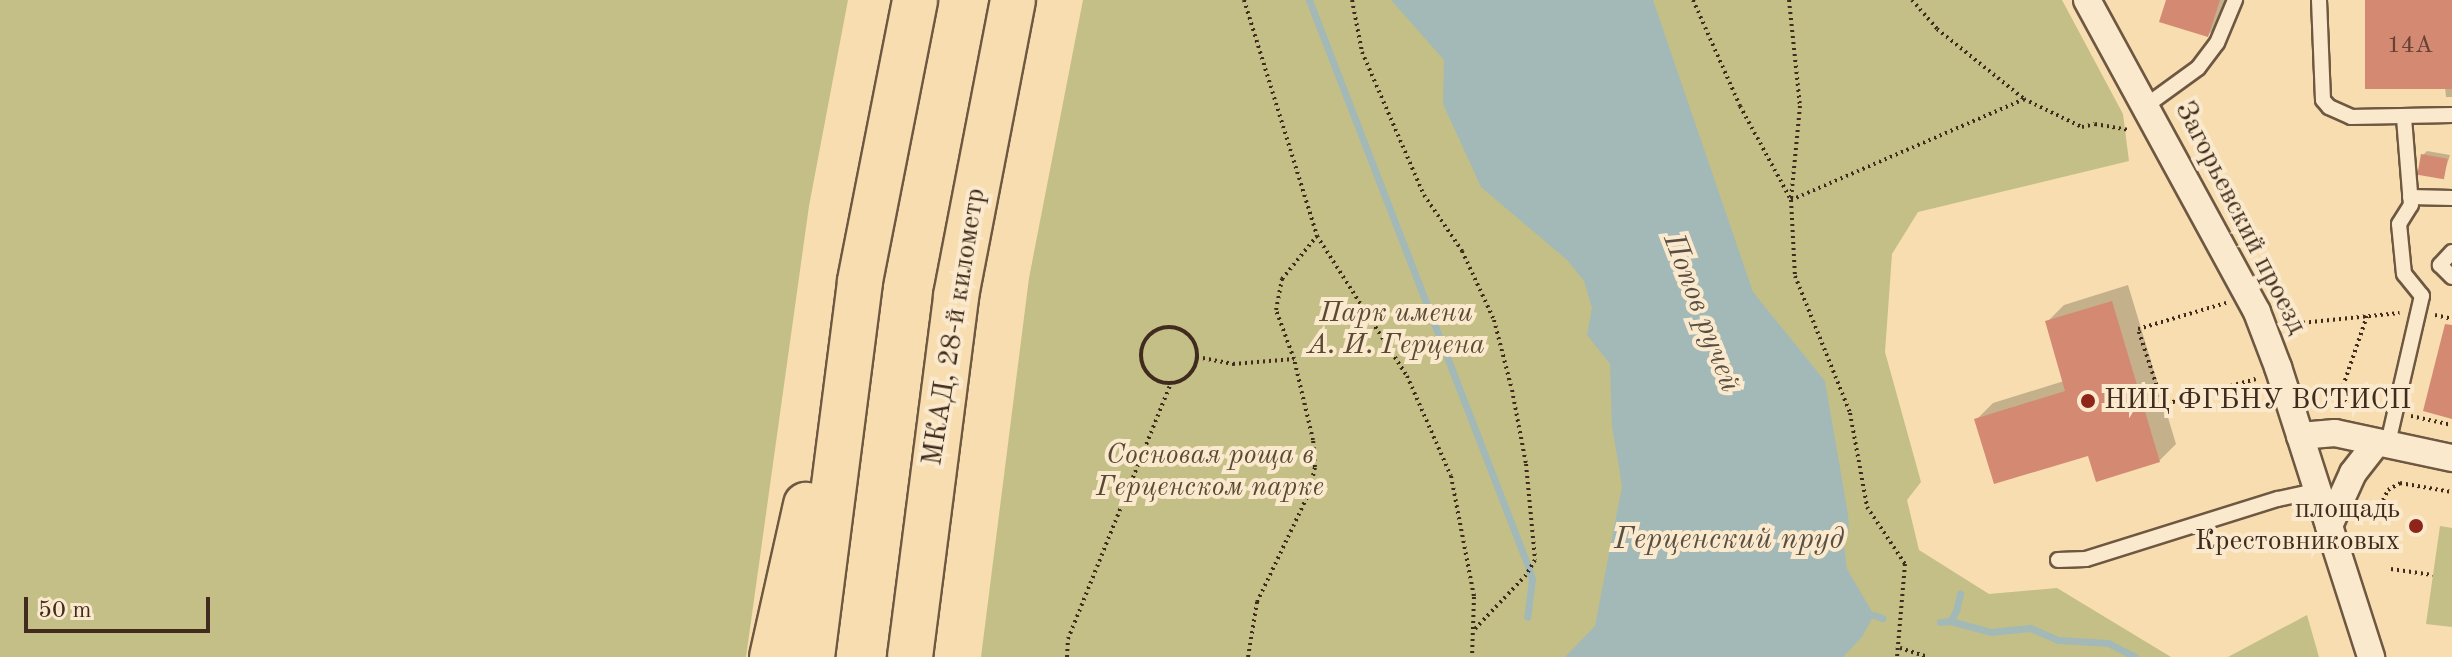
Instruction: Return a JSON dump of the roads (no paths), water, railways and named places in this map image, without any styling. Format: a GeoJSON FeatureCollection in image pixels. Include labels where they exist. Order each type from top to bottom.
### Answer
{"type":"FeatureCollection","features":[{"type":"Feature","properties":{"kind":"highway"},"geometry":{"type":"LineString","coordinates":[[772,657],[915,0]]}},
{"type":"Feature","properties":{"kind":"highway","name":"МКАД, 28-й километр"},"geometry":{"type":"LineString","coordinates":[[910,657],[956,296],[1013,0]]}},
{"type":"Feature","properties":{"kind":"highway"},"geometry":{"type":"LineString","coordinates":[[812,657],[860,281],[889,124]]}},
{"type":"Feature","properties":{"kind":"street","name":"Загорьевский проезд"},"geometry":{"type":"LineString","coordinates":[[2087,0],[2147,105],[2257,312],[2371,657]]}},
{"type":"Feature","properties":{"kind":"street"},"geometry":{"type":"LineString","coordinates":[[2300,436],[2335,433],[2452,458]]}},
{"type":"Feature","properties":{"kind":"street"},"geometry":{"type":"LineString","coordinates":[[2329,526],[2353,473],[2382,442]]}},
{"type":"Feature","properties":{"kind":"lane"},"geometry":{"type":"LineString","coordinates":[[2147,105],[2198,68],[2217,43],[2235,0]]}},
{"type":"Feature","properties":{"kind":"lane"},"geometry":{"type":"LineString","coordinates":[[2319,0],[2323,100],[2335,112],[2351,117],[2452,115]]}},
{"type":"Feature","properties":{"kind":"lane"},"geometry":{"type":"LineString","coordinates":[[2382,442],[2424,297],[2404,274],[2399,224],[2411,205],[2404,118]]}},
{"type":"Feature","properties":{"kind":"lane"},"geometry":{"type":"LineString","coordinates":[[2410,197],[2452,198]]}},
{"type":"Feature","properties":{"kind":"lane"},"geometry":{"type":"LineString","coordinates":[[2452,252],[2440,265],[2452,277]]}},
{"type":"Feature","properties":{"kind":"lane"},"geometry":{"type":"LineString","coordinates":[[2058,560],[2086,559],[2278,499],[2317,491]]}},
{"type":"Feature","properties":{"kind":"water","name":"Герценский пруд"},"geometry":{"type":"Polygon","coordinates":[[[1391,0],[1653,0],[1753,292],[1825,381],[1848,514],[1849,529],[1844,546],[1847,569],[1874,615],[1862,637],[1843,657],[1565,657],[1595,626],[1622,486],[1612,426],[1610,364],[1587,335],[1592,308],[1584,281],[1567,260],[1481,187],[1443,104],[1444,60],[1391,0]]]}},
{"type":"Feature","properties":{"kind":"waterway"},"geometry":{"type":"LineString","coordinates":[[1309,0],[1529,569],[1532,579],[1527,617]]}},
{"type":"Feature","properties":{"kind":"waterway"},"geometry":{"type":"LineString","coordinates":[[1940,622],[1950,621],[1960,593]]}},
{"type":"Feature","properties":{"kind":"waterway"},"geometry":{"type":"LineString","coordinates":[[1874,615],[1882,618]]}},
{"type":"Feature","properties":{"kind":"waterway"},"geometry":{"type":"LineString","coordinates":[[1950,621],[1991,632],[2030,628],[2058,640],[2108,643],[2135,657]]}},
{"type":"Feature","properties":{"kind":"place","name":"НИЦ ФГБНУ ВСТИСП"},"geometry":{"type":"Point","coordinates":[2088,401]}},
{"type":"Feature","properties":{"kind":"place","name":"площадь Крестовниковых"},"geometry":{"type":"Point","coordinates":[2416,526]}},
{"type":"Feature","properties":{"kind":"water label","name":"Попов ручей"},"geometry":{"type":"Point","coordinates":[1701,313]}},
{"type":"Feature","properties":{"kind":"park label","name":"Парк имени А. И. Герцена"},"geometry":{"type":"Point","coordinates":[1396,330]}},
{"type":"Feature","properties":{"kind":"park label","name":"Сосновая роща в Герценском парке"},"geometry":{"type":"Point","coordinates":[1210,472]}}]}
